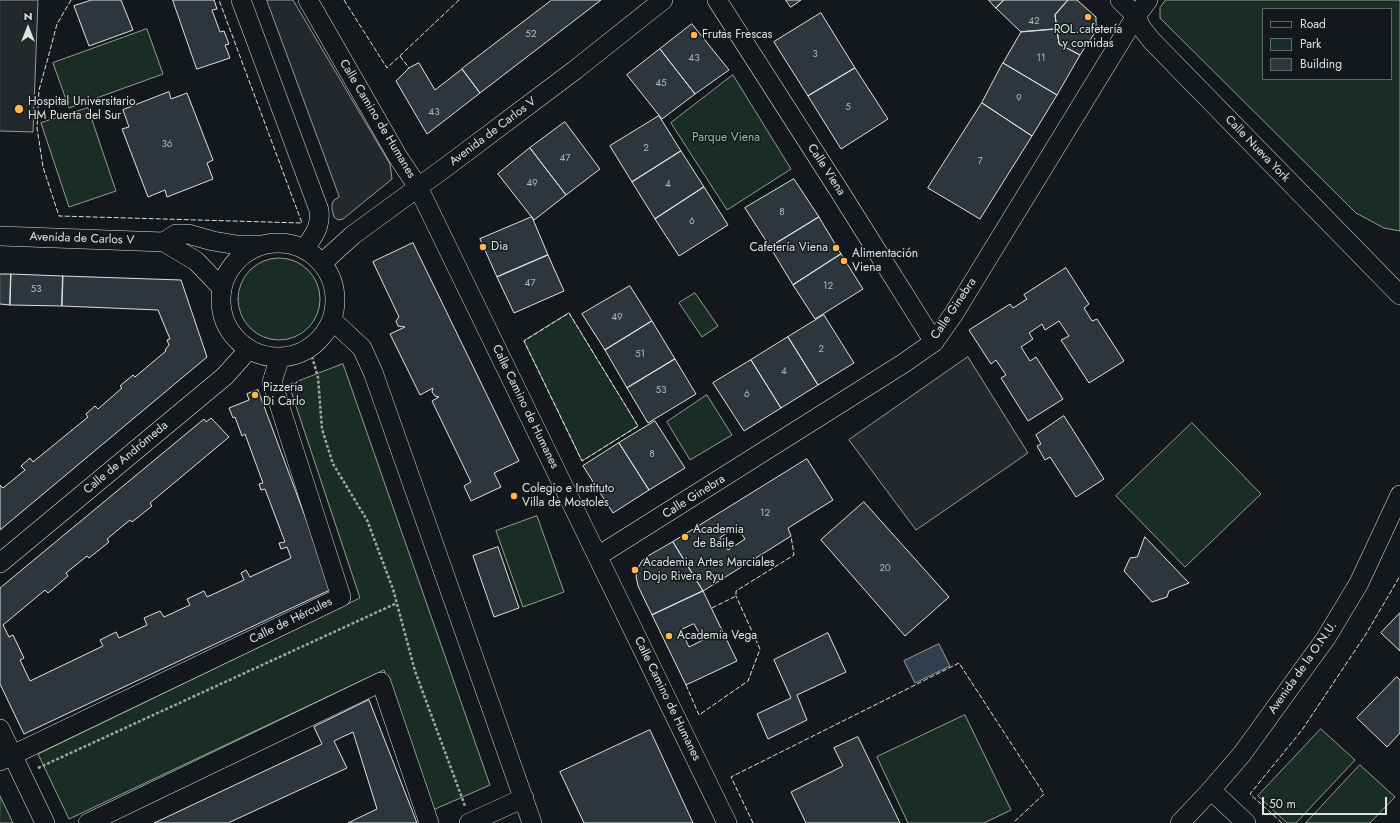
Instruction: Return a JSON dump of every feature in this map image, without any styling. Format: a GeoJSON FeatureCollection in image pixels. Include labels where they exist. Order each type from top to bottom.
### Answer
{"type":"FeatureCollection","features":[{"type":"Feature","properties":{"kind":"street"},"geometry":{"type":"LineString","coordinates":[[241,0],[319,210],[320,220],[317,229],[305,249]]}},
{"type":"Feature","properties":{"kind":"street","name":"Calle Camino de Humanes"},"geometry":{"type":"LineString","coordinates":[[308,0],[398,157],[418,187],[727,823]]}},
{"type":"Feature","properties":{"kind":"street","name":"Avenida de Carlos V"},"geometry":{"type":"LineString","coordinates":[[322,263],[353,235],[575,70],[664,0]]}},
{"type":"Feature","properties":{"kind":"street","name":"Calle Viena"},"geometry":{"type":"LineString","coordinates":[[717,0],[934,342]]}},
{"type":"Feature","properties":{"kind":"street","name":"Calle Nueva York"},"geometry":{"type":"LineString","coordinates":[[1120,0],[1136,16],[1141,27],[1151,40],[1400,295]]}},
{"type":"Feature","properties":{"kind":"street","name":"Calle Ginebra"},"geometry":{"type":"LineString","coordinates":[[598,556],[904,363],[934,342],[953,315],[1136,16],[1148,0]]}},
{"type":"Feature","properties":{"kind":"street","name":"Avenida de Carlos V"},"geometry":{"type":"LineString","coordinates":[[164,242],[176,234],[188,234],[213,241],[237,245],[262,245]]}},
{"type":"Feature","properties":{"kind":"street","name":"Avenida de Carlos V"},"geometry":{"type":"LineString","coordinates":[[0,236],[164,242],[196,261],[222,288]]}},
{"type":"Feature","properties":{"kind":"street"},"geometry":{"type":"LineString","coordinates":[[276,242],[291,244],[305,249],[322,263],[330,275],[334,288],[335,302],[332,320],[323,336],[309,348],[295,354],[280,357],[265,355],[249,349],[235,338],[225,322],[221,305],[222,288],[228,271],[237,260],[248,251],[262,245],[276,242]]}},
{"type":"Feature","properties":{"kind":"street"},"geometry":{"type":"LineString","coordinates":[[332,320],[362,348],[374,372],[532,823]]}},
{"type":"Feature","properties":{"kind":"street","name":"Calle de Andrómeda"},"geometry":{"type":"LineString","coordinates":[[0,563],[225,376],[249,349]]}},
{"type":"Feature","properties":{"kind":"street","name":"Calle de Hércules"},"geometry":{"type":"LineString","coordinates":[[6,758],[341,598],[272,382],[280,357]]}},
{"type":"Feature","properties":{"kind":"street","name":"Avenida de la O.N.U."},"geometry":{"type":"LineString","coordinates":[[1180,823],[1212,790],[1242,754],[1326,638],[1359,583],[1400,495]]}},
{"type":"Feature","properties":{"kind":"street"},"geometry":{"type":"LineString","coordinates":[[88,823],[381,682],[429,823]]}},
{"type":"Feature","properties":{"kind":"street"},"geometry":{"type":"LineString","coordinates":[[0,729],[6,758],[45,823]]}},
{"type":"Feature","properties":{"kind":"street"},"geometry":{"type":"LineString","coordinates":[[1212,790],[1246,823]]}},
{"type":"Feature","properties":{"kind":"street"},"geometry":{"type":"LineString","coordinates":[[470,822],[524,798]]}},
{"type":"Feature","properties":{"kind":"path"},"geometry":{"type":"LineString","coordinates":[[309,348],[318,377],[322,429],[333,464],[367,520],[393,589],[415,671],[470,822]]}},
{"type":"Feature","properties":{"kind":"path"},"geometry":{"type":"LineString","coordinates":[[36,769],[397,603]]}},
{"type":"Feature","properties":{"kind":"green space"},"geometry":{"type":"Polygon","coordinates":[[[1166,0],[1400,0],[1400,231],[1384,228],[1356,213],[1160,18],[1160,8],[1166,0]]]}},
{"type":"Feature","properties":{"kind":"green space"},"geometry":{"type":"Polygon","coordinates":[[[147,29],[163,74],[69,108],[53,63],[147,29]]]}},
{"type":"Feature","properties":{"kind":"green space","name":"Parque Viena"},"geometry":{"type":"Polygon","coordinates":[[[733,75],[791,169],[727,210],[671,123],[733,75]]]}},
{"type":"Feature","properties":{"kind":"green space"},"geometry":{"type":"Polygon","coordinates":[[[88,108],[116,191],[69,207],[41,123],[88,108]]]}},
{"type":"Feature","properties":{"kind":"green space"},"geometry":{"type":"Polygon","coordinates":[[[279,258],[295,261],[308,270],[317,283],[320,299],[317,315],[308,328],[295,337],[279,340],[263,337],[250,328],[241,315],[238,299],[241,283],[250,270],[263,261],[279,258]]]}},
{"type":"Feature","properties":{"kind":"green space"},"geometry":{"type":"Polygon","coordinates":[[[695,293],[718,326],[702,337],[679,303],[695,293]]]}},
{"type":"Feature","properties":{"kind":"green space"},"geometry":{"type":"Polygon","coordinates":[[[569,313],[638,426],[582,461],[524,341],[569,313]]]}},
{"type":"Feature","properties":{"kind":"green space"},"geometry":{"type":"Polygon","coordinates":[[[343,364],[490,785],[433,810],[384,670],[69,819],[38,754],[360,598],[289,385],[343,364]]]}},
{"type":"Feature","properties":{"kind":"green space"},"geometry":{"type":"Polygon","coordinates":[[[707,395],[732,435],[690,460],[667,422],[707,395]]]}},
{"type":"Feature","properties":{"kind":"green space"},"geometry":{"type":"Polygon","coordinates":[[[1192,423],[1261,494],[1185,567],[1116,496],[1192,423]]]}},
{"type":"Feature","properties":{"kind":"green space"},"geometry":{"type":"Polygon","coordinates":[[[537,516],[564,592],[523,607],[496,531],[537,516]]]}},
{"type":"Feature","properties":{"kind":"green space"},"geometry":{"type":"Polygon","coordinates":[[[965,715],[1011,810],[984,823],[908,823],[877,757],[965,715]]]}},
{"type":"Feature","properties":{"kind":"green space"},"geometry":{"type":"Polygon","coordinates":[[[1321,729],[1355,760],[1296,823],[1287,823],[1258,796],[1321,729]]]}},
{"type":"Feature","properties":{"kind":"green space"},"geometry":{"type":"Polygon","coordinates":[[[1360,765],[1395,797],[1370,823],[1306,823],[1360,765]]]}},
{"type":"Feature","properties":{"kind":"green space"},"geometry":{"type":"Polygon","coordinates":[[[0,796],[13,823],[0,823],[0,796]]]}},
{"type":"Feature","properties":{"kind":"shaded area"},"geometry":{"type":"Polygon","coordinates":[[[0,0],[38,0],[33,132],[0,131],[0,0]]]}},
{"type":"Feature","properties":{"kind":"shaded area"},"geometry":{"type":"Polygon","coordinates":[[[267,0],[293,0],[390,164],[392,179],[343,219],[338,220],[334,217],[332,204],[334,200],[339,197],[267,0]]]}},
{"type":"Feature","properties":{"kind":"shaded area"},"geometry":{"type":"Polygon","coordinates":[[[968,357],[1028,453],[916,530],[849,440],[968,357]]]}},
{"type":"Feature","properties":{"kind":"water"},"geometry":{"type":"Polygon","coordinates":[[[939,644],[950,666],[915,683],[904,661],[939,644]]]}},
{"type":"Feature","properties":{"kind":"building"},"geometry":{"type":"Polygon","coordinates":[[[92,0],[121,0],[133,30],[89,46],[74,6],[92,0]]]}},
{"type":"Feature","properties":{"kind":"building"},"geometry":{"type":"Polygon","coordinates":[[[173,0],[214,0],[217,9],[212,10],[220,32],[224,31],[229,44],[225,45],[230,58],[197,69],[173,0]]]}},
{"type":"Feature","properties":{"kind":"building"},"geometry":{"type":"Polygon","coordinates":[[[552,0],[601,0],[480,93],[462,69],[552,0]]]}},
{"type":"Feature","properties":{"kind":"building"},"geometry":{"type":"Polygon","coordinates":[[[786,0],[801,0],[791,7],[786,0]]]}},
{"type":"Feature","properties":{"kind":"building"},"geometry":{"type":"Polygon","coordinates":[[[989,0],[1004,0],[996,8],[989,0]]]}},
{"type":"Feature","properties":{"kind":"building"},"geometry":{"type":"Polygon","coordinates":[[[1004,0],[1068,0],[1055,15],[1057,29],[1021,32],[996,8],[1004,0]]]}},
{"type":"Feature","properties":{"kind":"building"},"geometry":{"type":"Polygon","coordinates":[[[1068,0],[1077,0],[1096,17],[1096,31],[1080,55],[1059,44],[1055,15],[1068,0]]]}},
{"type":"Feature","properties":{"kind":"building"},"geometry":{"type":"Polygon","coordinates":[[[821,13],[855,68],[808,96],[774,42],[821,13]]]}},
{"type":"Feature","properties":{"kind":"building"},"geometry":{"type":"Polygon","coordinates":[[[692,24],[729,70],[695,94],[660,49],[692,24]]]}},
{"type":"Feature","properties":{"kind":"building"},"geometry":{"type":"Polygon","coordinates":[[[1057,29],[1059,44],[1080,55],[1057,95],[1003,63],[1021,32],[1057,29]]]}},
{"type":"Feature","properties":{"kind":"building"},"geometry":{"type":"Polygon","coordinates":[[[660,49],[695,94],[662,119],[627,75],[660,49]]]}},
{"type":"Feature","properties":{"kind":"building"},"geometry":{"type":"Polygon","coordinates":[[[419,63],[435,90],[462,69],[480,93],[427,134],[396,81],[409,68],[419,63]]]}},
{"type":"Feature","properties":{"kind":"building"},"geometry":{"type":"Polygon","coordinates":[[[1003,63],[1057,95],[1032,136],[982,103],[1003,63]]]}},
{"type":"Feature","properties":{"kind":"building"},"geometry":{"type":"Polygon","coordinates":[[[855,68],[888,119],[841,149],[808,96],[855,68]]]}},
{"type":"Feature","properties":{"kind":"building"},"geometry":{"type":"Polygon","coordinates":[[[169,92],[171,99],[187,93],[213,160],[207,163],[213,179],[167,197],[165,190],[148,197],[122,129],[129,127],[123,110],[169,92]]]}},
{"type":"Feature","properties":{"kind":"building"},"geometry":{"type":"Polygon","coordinates":[[[982,103],[1032,136],[980,219],[928,188],[982,103]]]}},
{"type":"Feature","properties":{"kind":"building"},"geometry":{"type":"Polygon","coordinates":[[[659,116],[681,151],[632,182],[610,146],[659,116]]]}},
{"type":"Feature","properties":{"kind":"building"},"geometry":{"type":"Polygon","coordinates":[[[565,122],[600,169],[566,195],[530,148],[565,122]]]}},
{"type":"Feature","properties":{"kind":"building"},"geometry":{"type":"Polygon","coordinates":[[[530,148],[566,195],[534,220],[498,174],[530,148]]]}},
{"type":"Feature","properties":{"kind":"building"},"geometry":{"type":"Polygon","coordinates":[[[681,151],[704,187],[655,219],[632,182],[681,151]]]}},
{"type":"Feature","properties":{"kind":"building"},"geometry":{"type":"Polygon","coordinates":[[[794,179],[819,217],[770,247],[745,208],[794,179]]]}},
{"type":"Feature","properties":{"kind":"building"},"geometry":{"type":"Polygon","coordinates":[[[704,187],[728,225],[679,256],[655,219],[704,187]]]}},
{"type":"Feature","properties":{"kind":"building"},"geometry":{"type":"Polygon","coordinates":[[[532,217],[548,255],[497,277],[480,239],[532,217]]]}},
{"type":"Feature","properties":{"kind":"building"},"geometry":{"type":"Polygon","coordinates":[[[819,217],[841,254],[793,285],[770,247],[819,217]]]}},
{"type":"Feature","properties":{"kind":"building"},"geometry":{"type":"Polygon","coordinates":[[[413,243],[519,461],[494,473],[501,487],[471,501],[464,486],[471,482],[432,401],[439,397],[435,396],[432,392],[433,388],[420,395],[390,334],[405,327],[398,326],[396,321],[399,317],[373,262],[413,243]]]}},
{"type":"Feature","properties":{"kind":"building"},"geometry":{"type":"Polygon","coordinates":[[[841,254],[863,289],[815,319],[793,285],[841,254]]]}},
{"type":"Feature","properties":{"kind":"building"},"geometry":{"type":"Polygon","coordinates":[[[548,255],[564,291],[514,313],[497,277],[548,255]]]}},
{"type":"Feature","properties":{"kind":"building"},"geometry":{"type":"Polygon","coordinates":[[[1066,268],[1089,304],[1084,308],[1092,321],[1097,319],[1124,361],[1089,383],[1061,340],[1069,336],[1059,321],[1045,330],[1042,324],[1029,333],[1033,339],[1021,347],[1030,361],[1036,357],[1063,399],[1028,421],[1001,378],[1006,375],[996,360],[991,364],[969,330],[1010,304],[1013,308],[1027,299],[1024,295],[1066,268]]]}},
{"type":"Feature","properties":{"kind":"building"},"geometry":{"type":"Polygon","coordinates":[[[0,274],[11,274],[10,305],[0,304],[0,274]]]}},
{"type":"Feature","properties":{"kind":"building"},"geometry":{"type":"Polygon","coordinates":[[[11,274],[63,276],[62,306],[10,305],[11,274]]]}},
{"type":"Feature","properties":{"kind":"building"},"geometry":{"type":"Polygon","coordinates":[[[63,276],[181,280],[207,357],[0,530],[0,485],[3,488],[25,470],[21,466],[30,458],[33,462],[88,417],[86,414],[95,406],[98,409],[122,388],[120,386],[133,375],[135,377],[166,351],[165,350],[169,345],[167,340],[170,339],[158,310],[62,306],[63,276]]]}},
{"type":"Feature","properties":{"kind":"building"},"geometry":{"type":"Polygon","coordinates":[[[630,286],[652,321],[605,350],[582,314],[630,286]]]}},
{"type":"Feature","properties":{"kind":"building"},"geometry":{"type":"Polygon","coordinates":[[[824,315],[854,363],[818,385],[788,337],[824,315]]]}},
{"type":"Feature","properties":{"kind":"building"},"geometry":{"type":"Polygon","coordinates":[[[652,321],[675,359],[627,388],[605,350],[652,321]]]}},
{"type":"Feature","properties":{"kind":"building"},"geometry":{"type":"Polygon","coordinates":[[[788,337],[818,385],[781,408],[751,360],[788,337]]]}},
{"type":"Feature","properties":{"kind":"building"},"geometry":{"type":"Polygon","coordinates":[[[675,359],[696,394],[648,423],[627,388],[675,359]]]}},
{"type":"Feature","properties":{"kind":"building"},"geometry":{"type":"Polygon","coordinates":[[[751,360],[781,408],[744,431],[713,383],[751,360]]]}},
{"type":"Feature","properties":{"kind":"building"},"geometry":{"type":"Polygon","coordinates":[[[258,390],[332,589],[24,734],[0,684],[0,588],[204,419],[206,422],[211,418],[229,437],[150,503],[152,506],[132,522],[130,520],[107,539],[109,542],[89,558],[87,556],[66,573],[68,576],[48,593],[45,590],[3,625],[9,637],[13,635],[24,658],[20,660],[30,681],[103,646],[100,640],[116,632],[119,638],[147,625],[144,618],[160,611],[164,617],[190,605],[187,599],[204,591],[207,597],[244,580],[241,573],[246,570],[250,577],[291,558],[287,547],[281,549],[279,543],[285,542],[265,489],[261,490],[259,484],[263,483],[245,434],[242,436],[235,417],[233,418],[229,408],[249,400],[247,394],[258,390]]]}},
{"type":"Feature","properties":{"kind":"building"},"geometry":{"type":"Polygon","coordinates":[[[1064,416],[1104,479],[1076,497],[1050,457],[1045,460],[1037,446],[1041,444],[1036,435],[1064,416]]]}},
{"type":"Feature","properties":{"kind":"building"},"geometry":{"type":"Polygon","coordinates":[[[655,421],[685,468],[649,490],[619,443],[655,421]]]}},
{"type":"Feature","properties":{"kind":"building"},"geometry":{"type":"Polygon","coordinates":[[[619,443],[649,490],[613,513],[583,466],[619,443]]]}},
{"type":"Feature","properties":{"kind":"building"},"geometry":{"type":"Polygon","coordinates":[[[807,459],[833,500],[788,528],[791,536],[703,591],[673,542],[807,459]],[[737,527],[720,538],[728,550],[745,539],[737,527]]]}},
{"type":"Feature","properties":{"kind":"building"},"geometry":{"type":"Polygon","coordinates":[[[864,502],[949,597],[905,636],[821,540],[864,502]]]}},
{"type":"Feature","properties":{"kind":"building"},"geometry":{"type":"Polygon","coordinates":[[[1145,537],[1189,583],[1169,591],[1167,597],[1152,602],[1124,571],[1130,558],[1137,557],[1145,537]]]}},
{"type":"Feature","properties":{"kind":"building"},"geometry":{"type":"Polygon","coordinates":[[[673,542],[703,591],[652,615],[638,586],[636,576],[638,568],[642,561],[648,556],[673,542]]]}},
{"type":"Feature","properties":{"kind":"building"},"geometry":{"type":"Polygon","coordinates":[[[498,547],[519,608],[494,617],[473,556],[498,547]]]}},
{"type":"Feature","properties":{"kind":"building"},"geometry":{"type":"Polygon","coordinates":[[[703,591],[737,661],[686,685],[652,615],[703,591]],[[694,624],[681,630],[689,647],[703,640],[694,624]]]}},
{"type":"Feature","properties":{"kind":"building"},"geometry":{"type":"Polygon","coordinates":[[[1400,613],[1400,651],[1381,633],[1400,613]]]}},
{"type":"Feature","properties":{"kind":"building"},"geometry":{"type":"Polygon","coordinates":[[[828,633],[846,672],[797,695],[807,720],[768,739],[757,714],[791,698],[774,660],[828,633]]]}},
{"type":"Feature","properties":{"kind":"building"},"geometry":{"type":"Polygon","coordinates":[[[1397,677],[1400,680],[1400,733],[1387,747],[1357,718],[1397,677]]]}},
{"type":"Feature","properties":{"kind":"building"},"geometry":{"type":"Polygon","coordinates":[[[369,700],[417,823],[348,823],[377,809],[353,732],[334,741],[347,768],[228,823],[154,823],[322,744],[314,727],[369,700]]]}},
{"type":"Feature","properties":{"kind":"building"},"geometry":{"type":"Polygon","coordinates":[[[650,730],[693,823],[584,823],[560,772],[650,730]]]}},
{"type":"Feature","properties":{"kind":"building"},"geometry":{"type":"Polygon","coordinates":[[[858,737],[900,823],[806,823],[791,792],[843,766],[834,748],[858,737]]]}},
{"type":"Feature","properties":{"kind":"fence"},"geometry":{"type":"LineString","coordinates":[[71,0],[57,24],[39,90],[37,128],[43,167],[59,216],[302,223],[219,0]]}},
{"type":"Feature","properties":{"kind":"fence"},"geometry":{"type":"LineString","coordinates":[[344,0],[387,68],[459,0]]}},
{"type":"Feature","properties":{"kind":"fence"},"geometry":{"type":"LineString","coordinates":[[400,56],[409,68]]}},
{"type":"Feature","properties":{"kind":"fence"},"geometry":{"type":"LineString","coordinates":[[569,313],[638,426],[582,461],[524,341],[569,313]]}},
{"type":"Feature","properties":{"kind":"fence"},"geometry":{"type":"LineString","coordinates":[[712,608],[736,596],[736,591],[794,555],[791,536]]}},
{"type":"Feature","properties":{"kind":"fence"},"geometry":{"type":"LineString","coordinates":[[1282,823],[1250,794],[1302,730],[1366,634],[1400,576]]}},
{"type":"Feature","properties":{"kind":"fence"},"geometry":{"type":"LineString","coordinates":[[686,685],[699,715],[748,681],[760,649],[736,596]]}},
{"type":"Feature","properties":{"kind":"fence"},"geometry":{"type":"LineString","coordinates":[[753,823],[731,777],[959,663],[1044,794],[1013,823]]}},
{"type":"Feature","properties":{"kind":"place","name":"ROL.cafetería y comidas"},"geometry":{"type":"Point","coordinates":[1088,17]}},
{"type":"Feature","properties":{"kind":"place","name":"Frutas Frescas"},"geometry":{"type":"Point","coordinates":[694,35]}},
{"type":"Feature","properties":{"kind":"place","name":"Hospital Universitario HM Puerta del Sur"},"geometry":{"type":"Point","coordinates":[19,109]}},
{"type":"Feature","properties":{"kind":"place","name":"Dia"},"geometry":{"type":"Point","coordinates":[483,247]}},
{"type":"Feature","properties":{"kind":"place","name":"Cafetería Viena"},"geometry":{"type":"Point","coordinates":[836,248]}},
{"type":"Feature","properties":{"kind":"place","name":"Alimentación Viena"},"geometry":{"type":"Point","coordinates":[844,261]}},
{"type":"Feature","properties":{"kind":"place","name":"Pizzería Di Carlo"},"geometry":{"type":"Point","coordinates":[255,395]}},
{"type":"Feature","properties":{"kind":"place","name":"Colegio e Instituto Villa de Mostoles"},"geometry":{"type":"Point","coordinates":[514,496]}},
{"type":"Feature","properties":{"kind":"place","name":"Academia de Baile"},"geometry":{"type":"Point","coordinates":[685,537]}},
{"type":"Feature","properties":{"kind":"place","name":"Academia Artes Marciales Dojo Rivera Ryu"},"geometry":{"type":"Point","coordinates":[635,570]}},
{"type":"Feature","properties":{"kind":"place","name":"Academia Vega"},"geometry":{"type":"Point","coordinates":[669,636]}}]}
